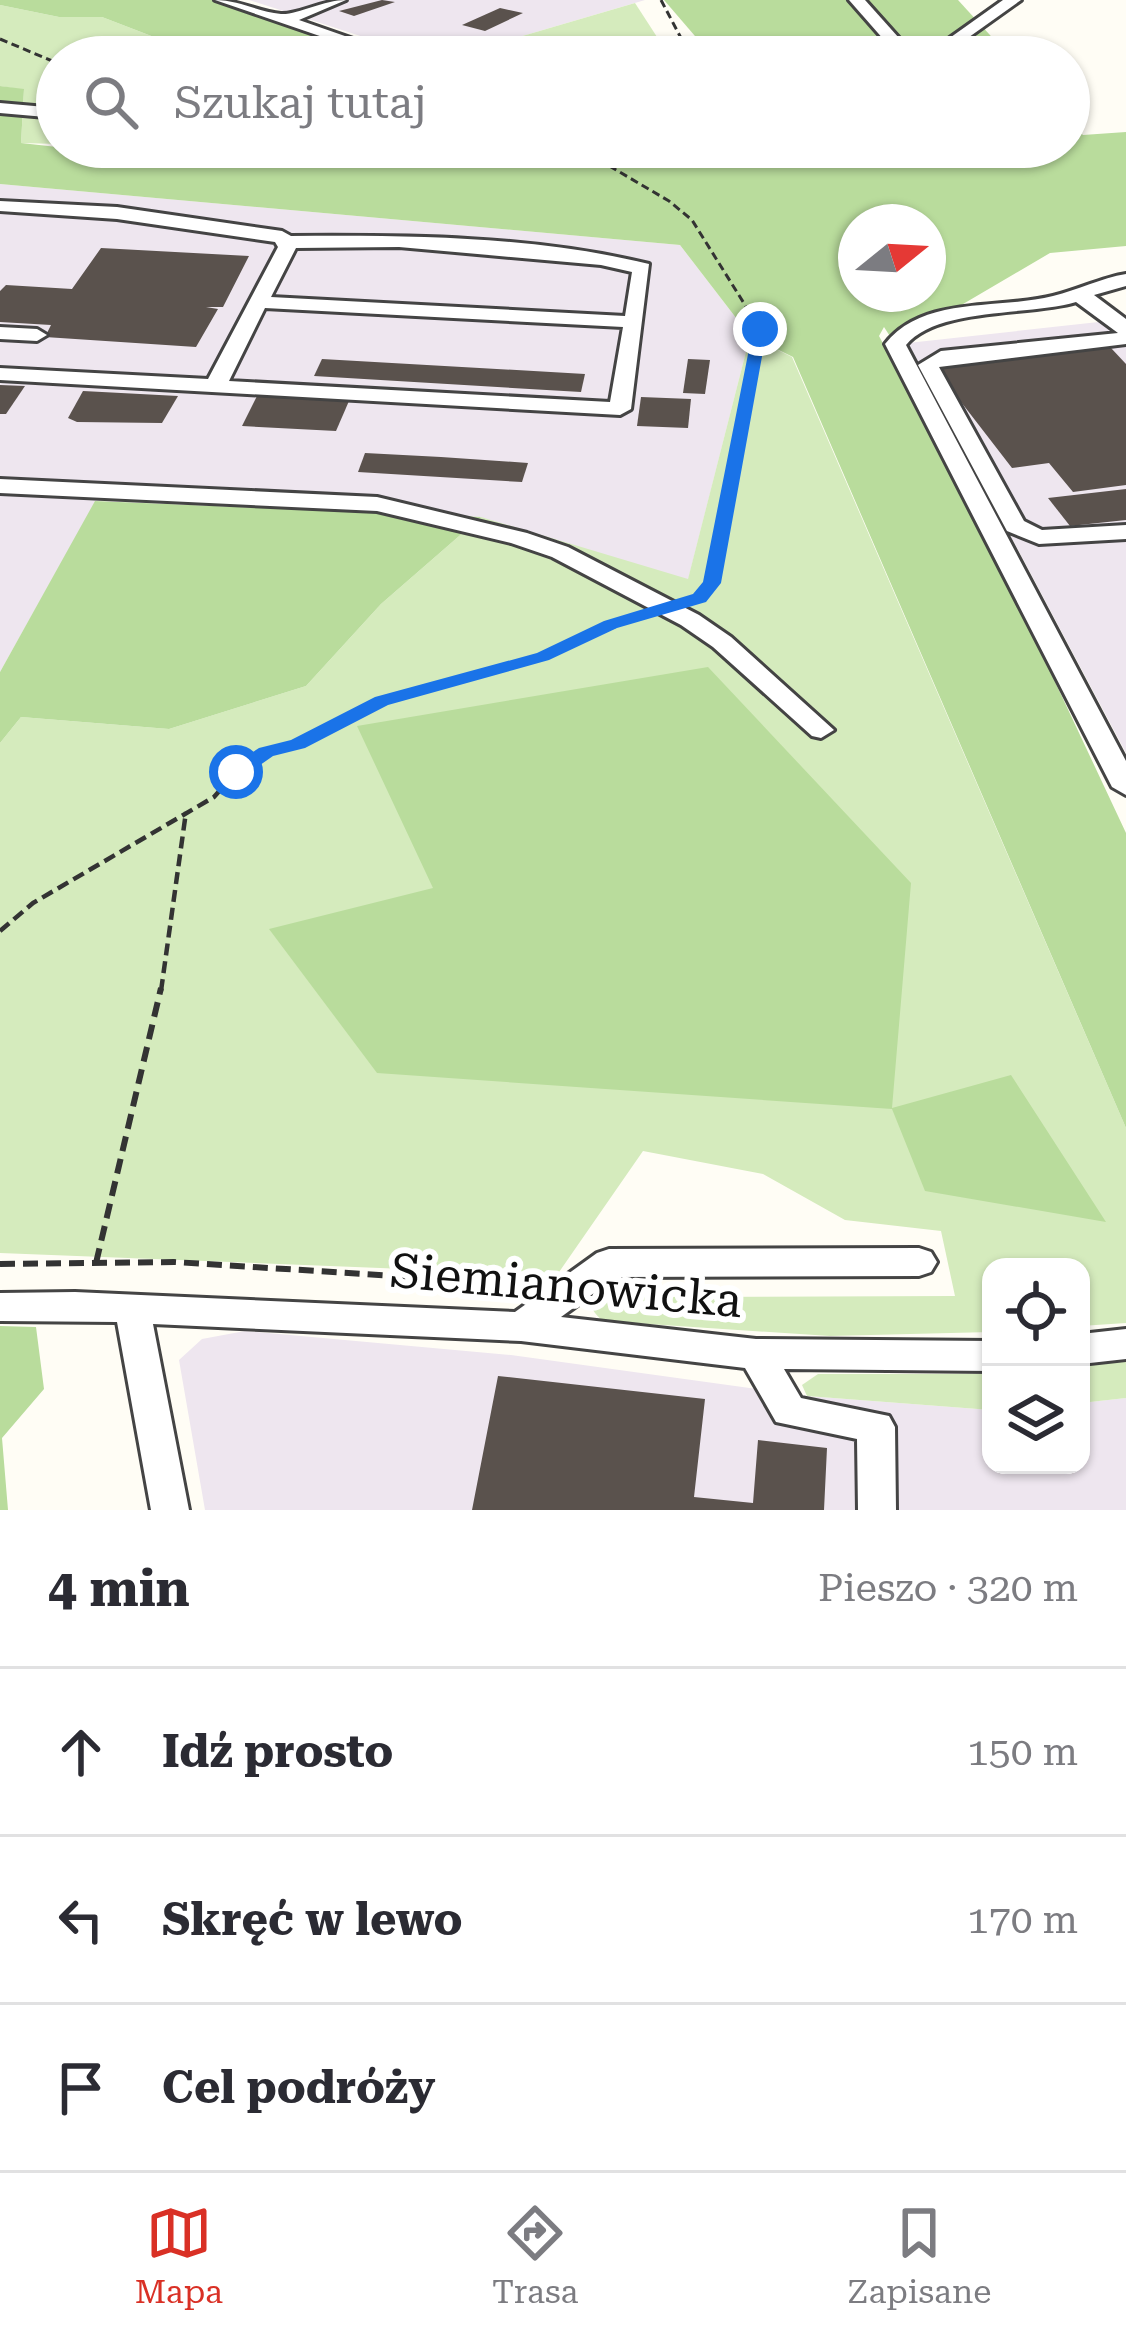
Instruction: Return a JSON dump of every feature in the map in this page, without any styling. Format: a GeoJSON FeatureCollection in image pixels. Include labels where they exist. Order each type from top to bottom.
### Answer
{"type":"FeatureCollection","features":[{"type":"Feature","properties":{"kind":"street"},"geometry":{"type":"LineString","coordinates":[[223,0],[333,36]]}},
{"type":"Feature","properties":{"kind":"street"},"geometry":{"type":"LineString","coordinates":[[284,20],[338,0]]}},
{"type":"Feature","properties":{"kind":"street"},"geometry":{"type":"LineString","coordinates":[[857,0],[889,36]]}},
{"type":"Feature","properties":{"kind":"street"},"geometry":{"type":"LineString","coordinates":[[961,36],[1012,0]]}},
{"type":"Feature","properties":{"kind":"street"},"geometry":{"type":"LineString","coordinates":[[0,108],[36,111]]}},
{"type":"Feature","properties":{"kind":"street"},"geometry":{"type":"LineString","coordinates":[[0,206],[211,225],[282,237],[287,248],[216,385]]}},
{"type":"Feature","properties":{"kind":"street"},"geometry":{"type":"LineString","coordinates":[[0,374],[620,409],[642,268],[626,262],[399,241],[284,242]]}},
{"type":"Feature","properties":{"kind":"street"},"geometry":{"type":"LineString","coordinates":[[1126,280],[1022,308],[947,316],[912,328],[895,344],[1126,788]]}},
{"type":"Feature","properties":{"kind":"street"},"geometry":{"type":"LineString","coordinates":[[1076,295],[1096,303],[1126,333]]}},
{"type":"Feature","properties":{"kind":"street"},"geometry":{"type":"LineString","coordinates":[[259,302],[633,322]]}},
{"type":"Feature","properties":{"kind":"street"},"geometry":{"type":"LineString","coordinates":[[0,333],[37,335]]}},
{"type":"Feature","properties":{"kind":"street"},"geometry":{"type":"LineString","coordinates":[[1126,333],[941,357],[928,365],[1016,526],[1039,537],[1126,532]]}},
{"type":"Feature","properties":{"kind":"street"},"geometry":{"type":"LineString","coordinates":[[0,486],[377,504],[560,552],[722,642],[821,730]]}},
{"type":"Feature","properties":{"kind":"street"},"geometry":{"type":"LineString","coordinates":[[521,1327],[609,1263],[919,1262]]}},
{"type":"Feature","properties":{"kind":"street","name":"Siemianowicka"},"geometry":{"type":"LineString","coordinates":[[0,1307],[521,1327],[756,1354],[982,1356]]}},
{"type":"Feature","properties":{"kind":"street"},"geometry":{"type":"LineString","coordinates":[[133,1310],[170,1510]]}},
{"type":"Feature","properties":{"kind":"street"},"geometry":{"type":"LineString","coordinates":[[1090,1348],[1126,1344]]}},
{"type":"Feature","properties":{"kind":"street"},"geometry":{"type":"LineString","coordinates":[[756,1354],[788,1411],[876,1427],[878,1510]]}},
{"type":"Feature","properties":{"kind":"path"},"geometry":{"type":"LineString","coordinates":[[661,0],[680,36]]}},
{"type":"Feature","properties":{"kind":"path"},"geometry":{"type":"LineString","coordinates":[[0,39],[36,54]]}},
{"type":"Feature","properties":{"kind":"path"},"geometry":{"type":"LineString","coordinates":[[0,932],[33,903],[214,797],[236,772],[266,752],[298,744],[360,710],[543,656],[610,625],[699,598],[712,583],[760,329],[692,220],[613,168]]}},
{"type":"Feature","properties":{"kind":"path"},"geometry":{"type":"LineString","coordinates":[[96,1263],[166,968],[186,812]]}},
{"type":"Feature","properties":{"kind":"path"},"geometry":{"type":"LineString","coordinates":[[0,1264],[174,1262],[523,1284]]}},
{"type":"Feature","properties":{"kind":"shaded area"},"geometry":{"type":"Polygon","coordinates":[[[249,0],[645,0],[522,36],[360,36],[249,0]]]}},
{"type":"Feature","properties":{"kind":"shaded area"},"geometry":{"type":"Polygon","coordinates":[[[0,184],[680,245],[750,336],[688,580],[480,517],[96,501],[0,672],[0,184]]]}},
{"type":"Feature","properties":{"kind":"shaded area"},"geometry":{"type":"Polygon","coordinates":[[[1126,319],[1126,753],[908,343],[1126,319]]]}},
{"type":"Feature","properties":{"kind":"shaded area"},"geometry":{"type":"Polygon","coordinates":[[[245,1331],[511,1355],[807,1396],[982,1409],[982,1474],[1090,1474],[1090,1402],[1126,1398],[1126,1510],[205,1510],[179,1360],[202,1339],[245,1331]]]}},
{"type":"Feature","properties":{"kind":"green space"},"geometry":{"type":"Polygon","coordinates":[[[0,0],[213,0],[322,36],[151,36],[102,17],[59,17],[0,5],[0,0]]]}},
{"type":"Feature","properties":{"kind":"green space"},"geometry":{"type":"Polygon","coordinates":[[[664,0],[958,0],[991,36],[695,36],[664,0]]]}},
{"type":"Feature","properties":{"kind":"green space"},"geometry":{"type":"Polygon","coordinates":[[[635,3],[656,36],[523,36],[635,3]]]}},
{"type":"Feature","properties":{"kind":"green space"},"geometry":{"type":"Polygon","coordinates":[[[0,5],[59,17],[102,17],[151,36],[36,36],[36,143],[21,143],[24,90],[0,86],[0,5]]]}},
{"type":"Feature","properties":{"kind":"green space"},"geometry":{"type":"Polygon","coordinates":[[[0,86],[24,89],[21,143],[36,145],[36,168],[1090,168],[1090,135],[1126,132],[1126,246],[1050,253],[895,344],[884,327],[879,336],[988,539],[1126,833],[1126,1128],[793,357],[750,336],[680,245],[0,184],[0,86]]]}},
{"type":"Feature","properties":{"kind":"green space"},"geometry":{"type":"Polygon","coordinates":[[[750,336],[792,357],[1126,1128],[1126,1323],[1090,1325],[1090,1258],[982,1258],[982,1332],[830,1336],[603,1321],[593,1310],[594,1294],[597,1288],[619,1281],[668,1297],[955,1296],[941,1231],[845,1220],[763,1174],[643,1151],[557,1275],[0,1253],[0,743],[21,717],[169,729],[306,686],[381,604],[481,517],[688,579],[750,336]]]}},
{"type":"Feature","properties":{"kind":"green space"},"geometry":{"type":"Polygon","coordinates":[[[95,501],[481,517],[381,604],[306,686],[169,729],[21,717],[0,743],[0,672],[95,501]]]}},
{"type":"Feature","properties":{"kind":"green space"},"geometry":{"type":"Polygon","coordinates":[[[708,667],[911,883],[892,1108],[1011,1075],[1106,1222],[925,1191],[892,1109],[377,1073],[269,929],[433,888],[357,726],[708,667]]]}},
{"type":"Feature","properties":{"kind":"green space"},"geometry":{"type":"Polygon","coordinates":[[[0,1326],[36,1327],[44,1389],[2,1438],[8,1510],[0,1510],[0,1326]]]}},
{"type":"Feature","properties":{"kind":"green space"},"geometry":{"type":"Polygon","coordinates":[[[1126,1361],[1126,1398],[1090,1402],[1090,1365],[1126,1361]]]}},
{"type":"Feature","properties":{"kind":"green space"},"geometry":{"type":"Polygon","coordinates":[[[818,1374],[982,1374],[982,1409],[807,1396],[802,1385],[818,1374]]]}},
{"type":"Feature","properties":{"kind":"building"},"geometry":{"type":"Polygon","coordinates":[[[382,0],[395,2],[354,16],[339,11],[382,0]]]}},
{"type":"Feature","properties":{"kind":"building"},"geometry":{"type":"Polygon","coordinates":[[[500,8],[523,13],[485,31],[462,25],[500,8]]]}},
{"type":"Feature","properties":{"kind":"building"},"geometry":{"type":"Polygon","coordinates":[[[101,248],[249,256],[223,307],[206,307],[218,309],[196,347],[45,337],[51,325],[0,322],[0,291],[6,285],[72,289],[101,248]]]}},
{"type":"Feature","properties":{"kind":"building"},"geometry":{"type":"Polygon","coordinates":[[[1111,348],[1126,364],[1126,485],[1073,492],[1049,463],[1012,468],[934,367],[1111,348]]]}},
{"type":"Feature","properties":{"kind":"building"},"geometry":{"type":"Polygon","coordinates":[[[322,359],[585,374],[581,392],[314,376],[322,359]]]}},
{"type":"Feature","properties":{"kind":"building"},"geometry":{"type":"Polygon","coordinates":[[[688,359],[710,360],[705,394],[683,393],[688,359]]]}},
{"type":"Feature","properties":{"kind":"building"},"geometry":{"type":"Polygon","coordinates":[[[0,385],[25,386],[6,414],[0,414],[0,385]]]}},
{"type":"Feature","properties":{"kind":"building"},"geometry":{"type":"Polygon","coordinates":[[[83,391],[178,396],[162,423],[77,422],[68,418],[83,391]]]}},
{"type":"Feature","properties":{"kind":"building"},"geometry":{"type":"Polygon","coordinates":[[[257,396],[349,401],[336,431],[242,426],[257,396]]]}},
{"type":"Feature","properties":{"kind":"building"},"geometry":{"type":"Polygon","coordinates":[[[641,397],[691,399],[688,428],[637,426],[641,397]]]}},
{"type":"Feature","properties":{"kind":"building"},"geometry":{"type":"Polygon","coordinates":[[[365,453],[528,463],[522,482],[358,472],[365,453]]]}},
{"type":"Feature","properties":{"kind":"building"},"geometry":{"type":"Polygon","coordinates":[[[1126,489],[1126,520],[1070,526],[1048,498],[1126,489]]]}},
{"type":"Feature","properties":{"kind":"building"},"geometry":{"type":"Polygon","coordinates":[[[498,1376],[705,1399],[694,1497],[753,1503],[758,1440],[827,1448],[824,1510],[472,1510],[498,1376]]]}},
{"type":"Feature","properties":{"kind":"route"},"geometry":{"type":"LineString","coordinates":[[236,772],[266,752],[298,744],[382,701],[543,656],[610,625],[699,598],[712,583],[760,329]]}}]}
